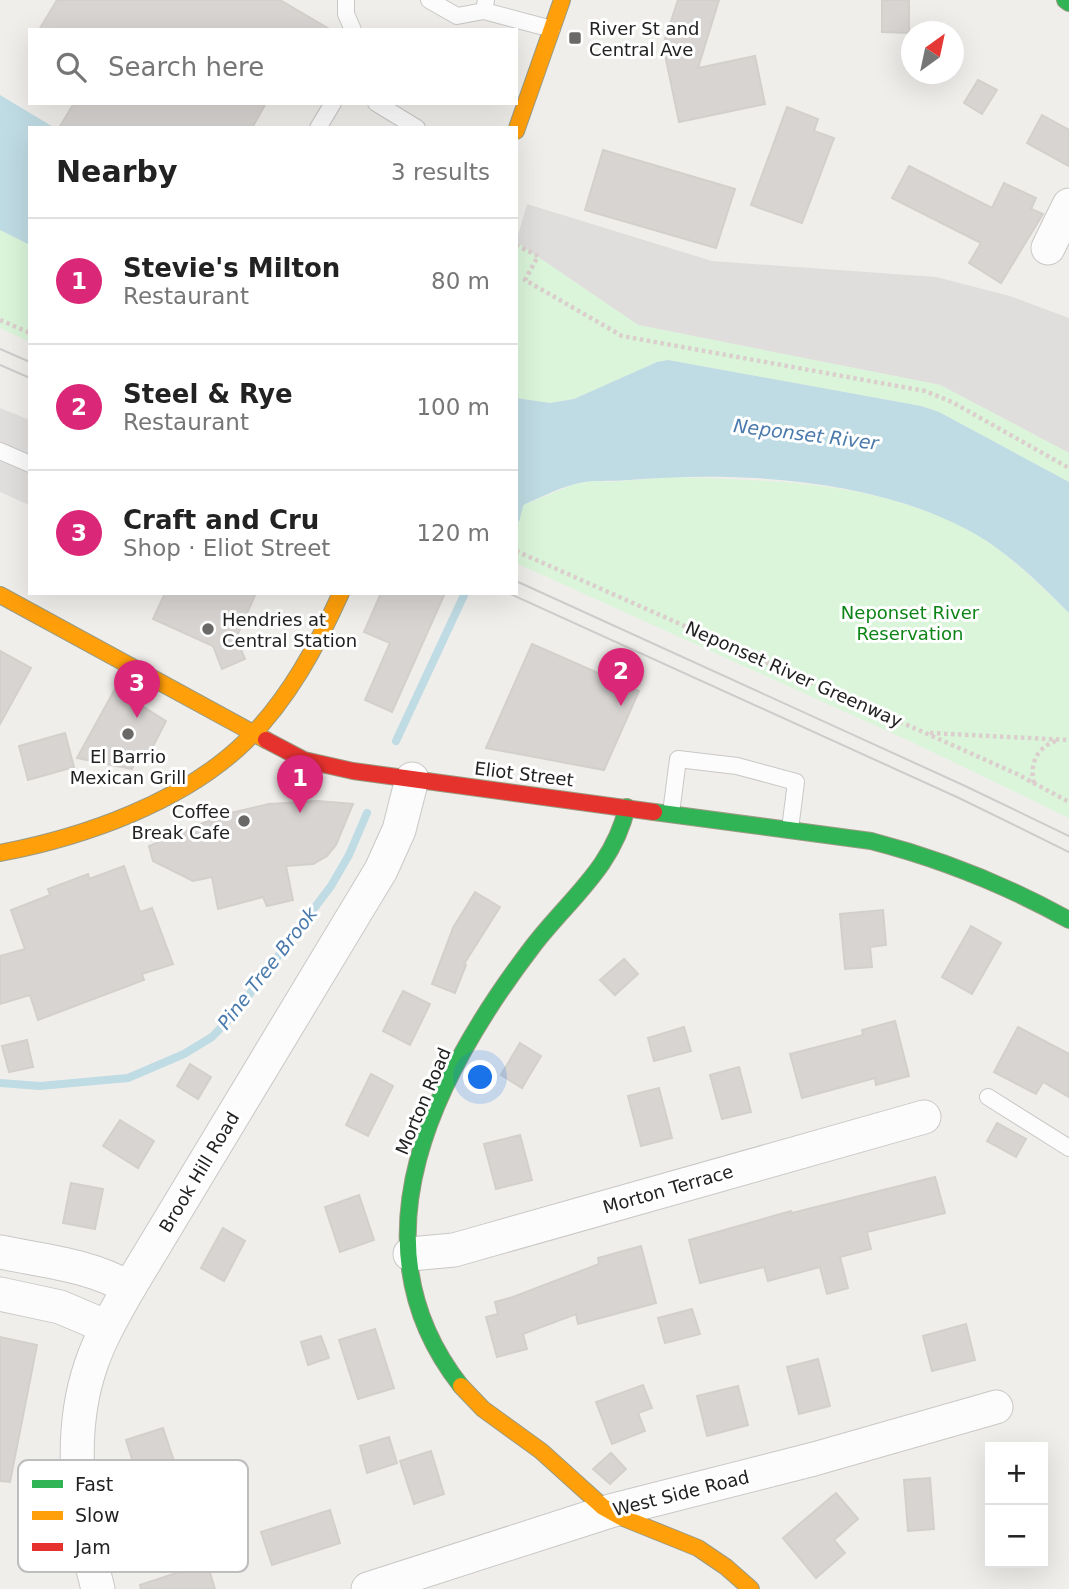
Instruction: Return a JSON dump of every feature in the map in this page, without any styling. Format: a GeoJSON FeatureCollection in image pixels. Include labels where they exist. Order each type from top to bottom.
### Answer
{"type":"FeatureCollection","features":[{"type":"Feature","properties":{"kind":"street"},"geometry":{"type":"LineString","coordinates":[[516,126],[516,111],[562,0]]}},
{"type":"Feature","properties":{"kind":"street"},"geometry":{"type":"LineString","coordinates":[[1065,0],[1069,3]]}},
{"type":"Feature","properties":{"kind":"street"},"geometry":{"type":"LineString","coordinates":[[1048,248],[1069,205]]}},
{"type":"Feature","properties":{"kind":"street","name":"Eliot Street"},"geometry":{"type":"LineString","coordinates":[[0,595],[253,734],[291,754],[320,765],[871,841],[923,854],[985,878],[1069,920]]}},
{"type":"Feature","properties":{"kind":"street"},"geometry":{"type":"LineString","coordinates":[[0,853],[45,845],[79,835],[135,813],[205,774],[253,734],[284,694],[312,652],[340,595]]}},
{"type":"Feature","properties":{"kind":"street","name":"Brook Hill Road"},"geometry":{"type":"LineString","coordinates":[[79,1460],[78,1439],[85,1384],[107,1327],[382,870],[399,830],[412,779]]}},
{"type":"Feature","properties":{"kind":"street","name":"Morton Road"},"geometry":{"type":"LineString","coordinates":[[627,807],[625,825],[612,851],[555,917],[481,1022],[424,1141],[411,1186],[408,1209],[410,1254],[416,1295],[430,1336],[446,1364],[463,1389],[492,1417],[541,1451],[610,1511],[696,1547],[715,1558],[751,1589]]}},
{"type":"Feature","properties":{"kind":"street","name":"Morton Terrace"},"geometry":{"type":"LineString","coordinates":[[410,1254],[454,1250],[924,1117]]}},
{"type":"Feature","properties":{"kind":"street"},"geometry":{"type":"LineString","coordinates":[[0,1252],[90,1270],[117,1280],[129,1288]]}},
{"type":"Feature","properties":{"kind":"street"},"geometry":{"type":"LineString","coordinates":[[0,1294],[60,1307],[107,1327]]}},
{"type":"Feature","properties":{"kind":"street","name":"West Side Road"},"geometry":{"type":"LineString","coordinates":[[368,1589],[610,1511],[814,1459],[996,1407]]}},
{"type":"Feature","properties":{"kind":"lane"},"geometry":{"type":"LineString","coordinates":[[346,0],[346,14],[352,28]]}},
{"type":"Feature","properties":{"kind":"lane"},"geometry":{"type":"LineString","coordinates":[[429,0],[456,23],[485,6],[500,23],[552,29]]}},
{"type":"Feature","properties":{"kind":"lane"},"geometry":{"type":"LineString","coordinates":[[319,126],[332,105]]}},
{"type":"Feature","properties":{"kind":"lane"},"geometry":{"type":"LineString","coordinates":[[379,105],[414,126]]}},
{"type":"Feature","properties":{"kind":"lane"},"geometry":{"type":"LineString","coordinates":[[0,450],[28,463]]}},
{"type":"Feature","properties":{"kind":"lane"},"geometry":{"type":"LineString","coordinates":[[671,813],[678,759],[737,766],[796,782],[790,829]]}},
{"type":"Feature","properties":{"kind":"lane"},"geometry":{"type":"LineString","coordinates":[[988,1097],[1069,1148]]}},
{"type":"Feature","properties":{"kind":"path"},"geometry":{"type":"LineString","coordinates":[[518,246],[538,256],[525,280],[622,336],[925,391],[952,402],[1069,468]]}},
{"type":"Feature","properties":{"kind":"path"},"geometry":{"type":"LineString","coordinates":[[0,320],[28,332]]}},
{"type":"Feature","properties":{"kind":"path","name":"Neponset River Greenway"},"geometry":{"type":"LineString","coordinates":[[518,552],[925,733],[1069,802]]}},
{"type":"Feature","properties":{"kind":"path"},"geometry":{"type":"LineString","coordinates":[[925,733],[1069,740]]}},
{"type":"Feature","properties":{"kind":"path"},"geometry":{"type":"LineString","coordinates":[[1034,783],[1032,766],[1036,756],[1051,743],[1061,740]]}},
{"type":"Feature","properties":{"kind":"shaded area"},"geometry":{"type":"Polygon","coordinates":[[[527,204],[712,261],[936,277],[1010,296],[1069,318],[1069,453],[940,385],[638,325],[518,243],[527,204]]]}},
{"type":"Feature","properties":{"kind":"shaded area"},"geometry":{"type":"Polygon","coordinates":[[[0,408],[28,419],[28,505],[0,492],[0,408]]]}},
{"type":"Feature","properties":{"kind":"green space"},"geometry":{"type":"Polygon","coordinates":[[[0,230],[28,244],[28,341],[0,328],[0,230]]]}},
{"type":"Feature","properties":{"kind":"green space"},"geometry":{"type":"Polygon","coordinates":[[[518,243],[638,325],[940,385],[1069,453],[1069,482],[939,412],[921,406],[668,360],[657,362],[574,399],[550,403],[518,398],[518,243]]]}},
{"type":"Feature","properties":{"kind":"green space","name":"Neponset River Reservation"},"geometry":{"type":"Polygon","coordinates":[[[670,477],[746,480],[859,492],[931,513],[994,546],[1069,613],[1069,818],[916,744],[518,564],[518,507],[575,484],[670,477]]]}},
{"type":"Feature","properties":{"kind":"water"},"geometry":{"type":"Polygon","coordinates":[[[0,95],[52,126],[28,126],[28,244],[0,230],[0,95]]]}},
{"type":"Feature","properties":{"kind":"water","name":"Neponset River"},"geometry":{"type":"Polygon","coordinates":[[[668,360],[921,406],[939,412],[1069,482],[1069,613],[1008,556],[966,529],[928,512],[845,489],[757,478],[669,477],[595,481],[568,486],[518,507],[518,398],[550,403],[574,399],[657,362],[668,360]]]}},
{"type":"Feature","properties":{"kind":"building"},"geometry":{"type":"Polygon","coordinates":[[[57,0],[280,0],[328,28],[40,28],[57,0]]]}},
{"type":"Feature","properties":{"kind":"building"},"geometry":{"type":"Polygon","coordinates":[[[678,0],[719,0],[698,68],[755,56],[765,104],[679,122],[663,45],[678,0]]]}},
{"type":"Feature","properties":{"kind":"building"},"geometry":{"type":"Polygon","coordinates":[[[882,0],[909,0],[909,21],[901,21],[901,33],[882,32],[882,0]]]}},
{"type":"Feature","properties":{"kind":"building"},"geometry":{"type":"Polygon","coordinates":[[[978,80],[997,90],[982,114],[964,103],[978,80]]]}},
{"type":"Feature","properties":{"kind":"building"},"geometry":{"type":"Polygon","coordinates":[[[73,105],[265,105],[253,126],[60,126],[73,105]]]}},
{"type":"Feature","properties":{"kind":"building"},"geometry":{"type":"Polygon","coordinates":[[[787,107],[818,119],[814,131],[834,138],[802,223],[751,205],[787,107]]]}},
{"type":"Feature","properties":{"kind":"building"},"geometry":{"type":"Polygon","coordinates":[[[1042,115],[1069,130],[1069,166],[1027,143],[1042,115]]]}},
{"type":"Feature","properties":{"kind":"building"},"geometry":{"type":"Polygon","coordinates":[[[603,150],[735,189],[716,248],[585,210],[603,150]]]}},
{"type":"Feature","properties":{"kind":"building"},"geometry":{"type":"Polygon","coordinates":[[[909,166],[992,208],[1004,183],[1036,198],[1031,209],[1043,214],[1001,283],[969,263],[981,243],[892,198],[909,166]]]}},
{"type":"Feature","properties":{"kind":"building","name":"Hendries at Central Station"},"geometry":{"type":"Polygon","coordinates":[[[164,595],[255,595],[236,638],[245,659],[222,669],[213,646],[153,619],[164,595]]]}},
{"type":"Feature","properties":{"kind":"building"},"geometry":{"type":"Polygon","coordinates":[[[380,595],[444,595],[392,712],[365,700],[390,643],[364,632],[380,595]]]}},
{"type":"Feature","properties":{"kind":"building"},"geometry":{"type":"Polygon","coordinates":[[[532,644],[639,691],[604,770],[486,748],[532,644]]]}},
{"type":"Feature","properties":{"kind":"building"},"geometry":{"type":"Polygon","coordinates":[[[0,651],[31,668],[0,724],[0,651]]]}},
{"type":"Feature","properties":{"kind":"building"},"geometry":{"type":"Polygon","coordinates":[[[115,689],[166,721],[147,758],[139,754],[132,769],[77,758],[115,689]]]}},
{"type":"Feature","properties":{"kind":"building"},"geometry":{"type":"Polygon","coordinates":[[[65,733],[74,767],[28,780],[19,746],[65,733]]]}},
{"type":"Feature","properties":{"kind":"building"},"geometry":{"type":"Polygon","coordinates":[[[318,801],[353,804],[336,845],[327,856],[313,864],[286,866],[293,900],[267,906],[263,897],[218,909],[212,877],[193,881],[153,861],[149,846],[222,815],[269,804],[318,801]]]}},
{"type":"Feature","properties":{"kind":"building"},"geometry":{"type":"Polygon","coordinates":[[[124,866],[140,912],[152,908],[173,964],[142,974],[144,980],[38,1020],[30,995],[0,1004],[0,956],[25,949],[11,910],[50,895],[48,889],[88,874],[89,879],[124,866]]]}},
{"type":"Feature","properties":{"kind":"building"},"geometry":{"type":"Polygon","coordinates":[[[475,892],[500,907],[464,964],[466,965],[455,993],[432,984],[453,928],[475,892]]]}},
{"type":"Feature","properties":{"kind":"building"},"geometry":{"type":"Polygon","coordinates":[[[883,910],[886,945],[870,947],[872,967],[845,969],[840,914],[883,910]]]}},
{"type":"Feature","properties":{"kind":"building"},"geometry":{"type":"Polygon","coordinates":[[[971,926],[1001,943],[972,994],[942,977],[971,926]]]}},
{"type":"Feature","properties":{"kind":"building"},"geometry":{"type":"Polygon","coordinates":[[[624,959],[638,974],[615,995],[600,980],[624,959]]]}},
{"type":"Feature","properties":{"kind":"building"},"geometry":{"type":"Polygon","coordinates":[[[403,991],[430,1004],[410,1045],[383,1031],[403,991]]]}},
{"type":"Feature","properties":{"kind":"building"},"geometry":{"type":"Polygon","coordinates":[[[895,1021],[909,1076],[876,1085],[875,1078],[802,1098],[790,1054],[863,1035],[862,1030],[895,1021]]]}},
{"type":"Feature","properties":{"kind":"building"},"geometry":{"type":"Polygon","coordinates":[[[684,1027],[691,1051],[654,1061],[648,1038],[684,1027]]]}},
{"type":"Feature","properties":{"kind":"building"},"geometry":{"type":"Polygon","coordinates":[[[1018,1027],[1069,1054],[1069,1097],[1043,1082],[1036,1094],[994,1072],[1018,1027]]]}},
{"type":"Feature","properties":{"kind":"building"},"geometry":{"type":"Polygon","coordinates":[[[27,1040],[33,1067],[9,1072],[2,1046],[27,1040]]]}},
{"type":"Feature","properties":{"kind":"building"},"geometry":{"type":"Polygon","coordinates":[[[520,1043],[541,1056],[522,1088],[501,1075],[520,1043]]]}},
{"type":"Feature","properties":{"kind":"building"},"geometry":{"type":"Polygon","coordinates":[[[190,1064],[211,1077],[198,1099],[177,1086],[190,1064]]]}},
{"type":"Feature","properties":{"kind":"building"},"geometry":{"type":"Polygon","coordinates":[[[739,1067],[751,1112],[722,1119],[710,1075],[739,1067]]]}},
{"type":"Feature","properties":{"kind":"building"},"geometry":{"type":"Polygon","coordinates":[[[371,1074],[393,1086],[368,1136],[346,1125],[371,1074]]]}},
{"type":"Feature","properties":{"kind":"building"},"geometry":{"type":"Polygon","coordinates":[[[659,1088],[672,1138],[641,1146],[628,1096],[659,1088]]]}},
{"type":"Feature","properties":{"kind":"building"},"geometry":{"type":"Polygon","coordinates":[[[120,1120],[154,1141],[138,1168],[103,1146],[120,1120]]]}},
{"type":"Feature","properties":{"kind":"building"},"geometry":{"type":"Polygon","coordinates":[[[997,1123],[1026,1139],[1016,1157],[987,1141],[997,1123]]]}},
{"type":"Feature","properties":{"kind":"building"},"geometry":{"type":"Polygon","coordinates":[[[520,1135],[532,1180],[496,1189],[484,1144],[520,1135]]]}},
{"type":"Feature","properties":{"kind":"building"},"geometry":{"type":"Polygon","coordinates":[[[935,1177],[945,1213],[867,1232],[871,1249],[840,1257],[848,1288],[827,1294],[820,1267],[768,1281],[764,1267],[700,1283],[689,1240],[791,1211],[792,1213],[935,1177]]]}},
{"type":"Feature","properties":{"kind":"building"},"geometry":{"type":"Polygon","coordinates":[[[71,1183],[103,1189],[95,1229],[63,1223],[71,1183]]]}},
{"type":"Feature","properties":{"kind":"building"},"geometry":{"type":"Polygon","coordinates":[[[359,1195],[374,1240],[340,1252],[325,1207],[359,1195]]]}},
{"type":"Feature","properties":{"kind":"building"},"geometry":{"type":"Polygon","coordinates":[[[223,1228],[245,1241],[224,1281],[201,1268],[223,1228]]]}},
{"type":"Feature","properties":{"kind":"building"},"geometry":{"type":"Polygon","coordinates":[[[641,1246],[656,1303],[578,1324],[576,1314],[523,1334],[527,1349],[497,1357],[486,1317],[498,1314],[495,1302],[599,1264],[598,1258],[641,1246]]]}},
{"type":"Feature","properties":{"kind":"building"},"geometry":{"type":"Polygon","coordinates":[[[692,1309],[700,1334],[665,1343],[658,1318],[692,1309]]]}},
{"type":"Feature","properties":{"kind":"building"},"geometry":{"type":"Polygon","coordinates":[[[966,1324],[975,1360],[932,1371],[923,1336],[966,1324]]]}},
{"type":"Feature","properties":{"kind":"building"},"geometry":{"type":"Polygon","coordinates":[[[375,1329],[394,1388],[358,1399],[339,1340],[375,1329]]]}},
{"type":"Feature","properties":{"kind":"building"},"geometry":{"type":"Polygon","coordinates":[[[321,1336],[329,1358],[308,1365],[301,1342],[321,1336]]]}},
{"type":"Feature","properties":{"kind":"building"},"geometry":{"type":"Polygon","coordinates":[[[0,1337],[37,1345],[10,1482],[0,1481],[0,1337]]]}},
{"type":"Feature","properties":{"kind":"building"},"geometry":{"type":"Polygon","coordinates":[[[818,1359],[830,1406],[799,1414],[787,1367],[818,1359]]]}},
{"type":"Feature","properties":{"kind":"building"},"geometry":{"type":"Polygon","coordinates":[[[643,1385],[652,1408],[638,1413],[645,1431],[612,1444],[596,1402],[643,1385]]]}},
{"type":"Feature","properties":{"kind":"building"},"geometry":{"type":"Polygon","coordinates":[[[738,1386],[748,1425],[707,1436],[697,1396],[738,1386]]]}},
{"type":"Feature","properties":{"kind":"building"},"geometry":{"type":"Polygon","coordinates":[[[163,1428],[174,1460],[132,1460],[126,1440],[163,1428]]]}},
{"type":"Feature","properties":{"kind":"building"},"geometry":{"type":"Polygon","coordinates":[[[389,1437],[397,1463],[367,1473],[360,1446],[389,1437]]]}},
{"type":"Feature","properties":{"kind":"building"},"geometry":{"type":"Polygon","coordinates":[[[431,1451],[444,1494],[414,1504],[400,1461],[431,1451]]]}},
{"type":"Feature","properties":{"kind":"building"},"geometry":{"type":"Polygon","coordinates":[[[611,1453],[626,1469],[610,1484],[593,1469],[611,1453]]]}},
{"type":"Feature","properties":{"kind":"building"},"geometry":{"type":"Polygon","coordinates":[[[930,1478],[934,1529],[908,1531],[904,1480],[930,1478]]]}},
{"type":"Feature","properties":{"kind":"building"},"geometry":{"type":"Polygon","coordinates":[[[836,1493],[858,1519],[834,1540],[845,1553],[816,1578],[783,1538],[836,1493]]]}},
{"type":"Feature","properties":{"kind":"building"},"geometry":{"type":"Polygon","coordinates":[[[330,1510],[340,1543],[272,1565],[261,1532],[330,1510]]]}},
{"type":"Feature","properties":{"kind":"building"},"geometry":{"type":"Polygon","coordinates":[[[180,1572],[210,1572],[215,1589],[141,1589],[140,1585],[180,1572]]]}},
{"type":"Feature","properties":{"kind":"waterway","name":"Pine Tree Brook"},"geometry":{"type":"LineString","coordinates":[[518,510],[521,498]]}},
{"type":"Feature","properties":{"kind":"waterway","name":"Pine Tree Brook"},"geometry":{"type":"LineString","coordinates":[[396,741],[464,595]]}},
{"type":"Feature","properties":{"kind":"waterway","name":"Pine Tree Brook"},"geometry":{"type":"LineString","coordinates":[[0,1083],[40,1086],[128,1078],[184,1054],[212,1037],[236,1012],[331,886],[349,855],[367,813]]}},
{"type":"Feature","properties":{"kind":"tram line"},"geometry":{"type":"LineString","coordinates":[[0,349],[28,361]]}},
{"type":"Feature","properties":{"kind":"tram line"},"geometry":{"type":"LineString","coordinates":[[0,365],[28,377]]}},
{"type":"Feature","properties":{"kind":"tram line"},"geometry":{"type":"LineString","coordinates":[[518,582],[1069,836]]}},
{"type":"Feature","properties":{"kind":"tram line"},"geometry":{"type":"LineString","coordinates":[[512,595],[959,798],[1069,852]]}},
{"type":"Feature","properties":{"kind":"traffic: fast"},"geometry":{"type":"LineString","coordinates":[[1065,0],[1069,3]]}},
{"type":"Feature","properties":{"kind":"traffic: fast"},"geometry":{"type":"LineString","coordinates":[[461,1386],[427,1331],[411,1274],[408,1216],[418,1159],[438,1102],[465,1048],[533,946],[601,865],[620,829],[627,807]]}},
{"type":"Feature","properties":{"kind":"traffic: fast"},"geometry":{"type":"LineString","coordinates":[[654,812],[871,841],[973,874],[1069,920]]}},
{"type":"Feature","properties":{"kind":"traffic: slow"},"geometry":{"type":"LineString","coordinates":[[518,126],[562,0]]}},
{"type":"Feature","properties":{"kind":"traffic: slow"},"geometry":{"type":"LineString","coordinates":[[0,595],[266,740]]}},
{"type":"Feature","properties":{"kind":"traffic: slow"},"geometry":{"type":"LineString","coordinates":[[0,853],[65,837],[131,814],[163,799],[221,763],[261,725],[288,690],[322,633],[340,595]]}},
{"type":"Feature","properties":{"kind":"traffic: slow"},"geometry":{"type":"LineString","coordinates":[[461,1386],[483,1409],[541,1451],[603,1507],[698,1548],[726,1567],[751,1589]]}},
{"type":"Feature","properties":{"kind":"traffic: jam"},"geometry":{"type":"LineString","coordinates":[[266,740],[304,760],[353,771],[654,812]]}},
{"type":"Feature","properties":{"kind":"place","name":"River St and Central Ave"},"geometry":{"type":"Point","coordinates":[575,38]}},
{"type":"Feature","properties":{"kind":"place","name":"Hendries at Central Station"},"geometry":{"type":"Point","coordinates":[208,629]}},
{"type":"Feature","properties":{"kind":"place","name":"Steel & Rye"},"geometry":{"type":"Point","coordinates":[621,706]}},
{"type":"Feature","properties":{"kind":"place","name":"Craft and Cru"},"geometry":{"type":"Point","coordinates":[137,718]}},
{"type":"Feature","properties":{"kind":"place","name":"El Barrio Mexican Grill"},"geometry":{"type":"Point","coordinates":[128,734]}},
{"type":"Feature","properties":{"kind":"place","name":"Stevie's Milton"},"geometry":{"type":"Point","coordinates":[300,813]}},
{"type":"Feature","properties":{"kind":"place","name":"Coffee Break Cafe"},"geometry":{"type":"Point","coordinates":[244,821]}}]}
